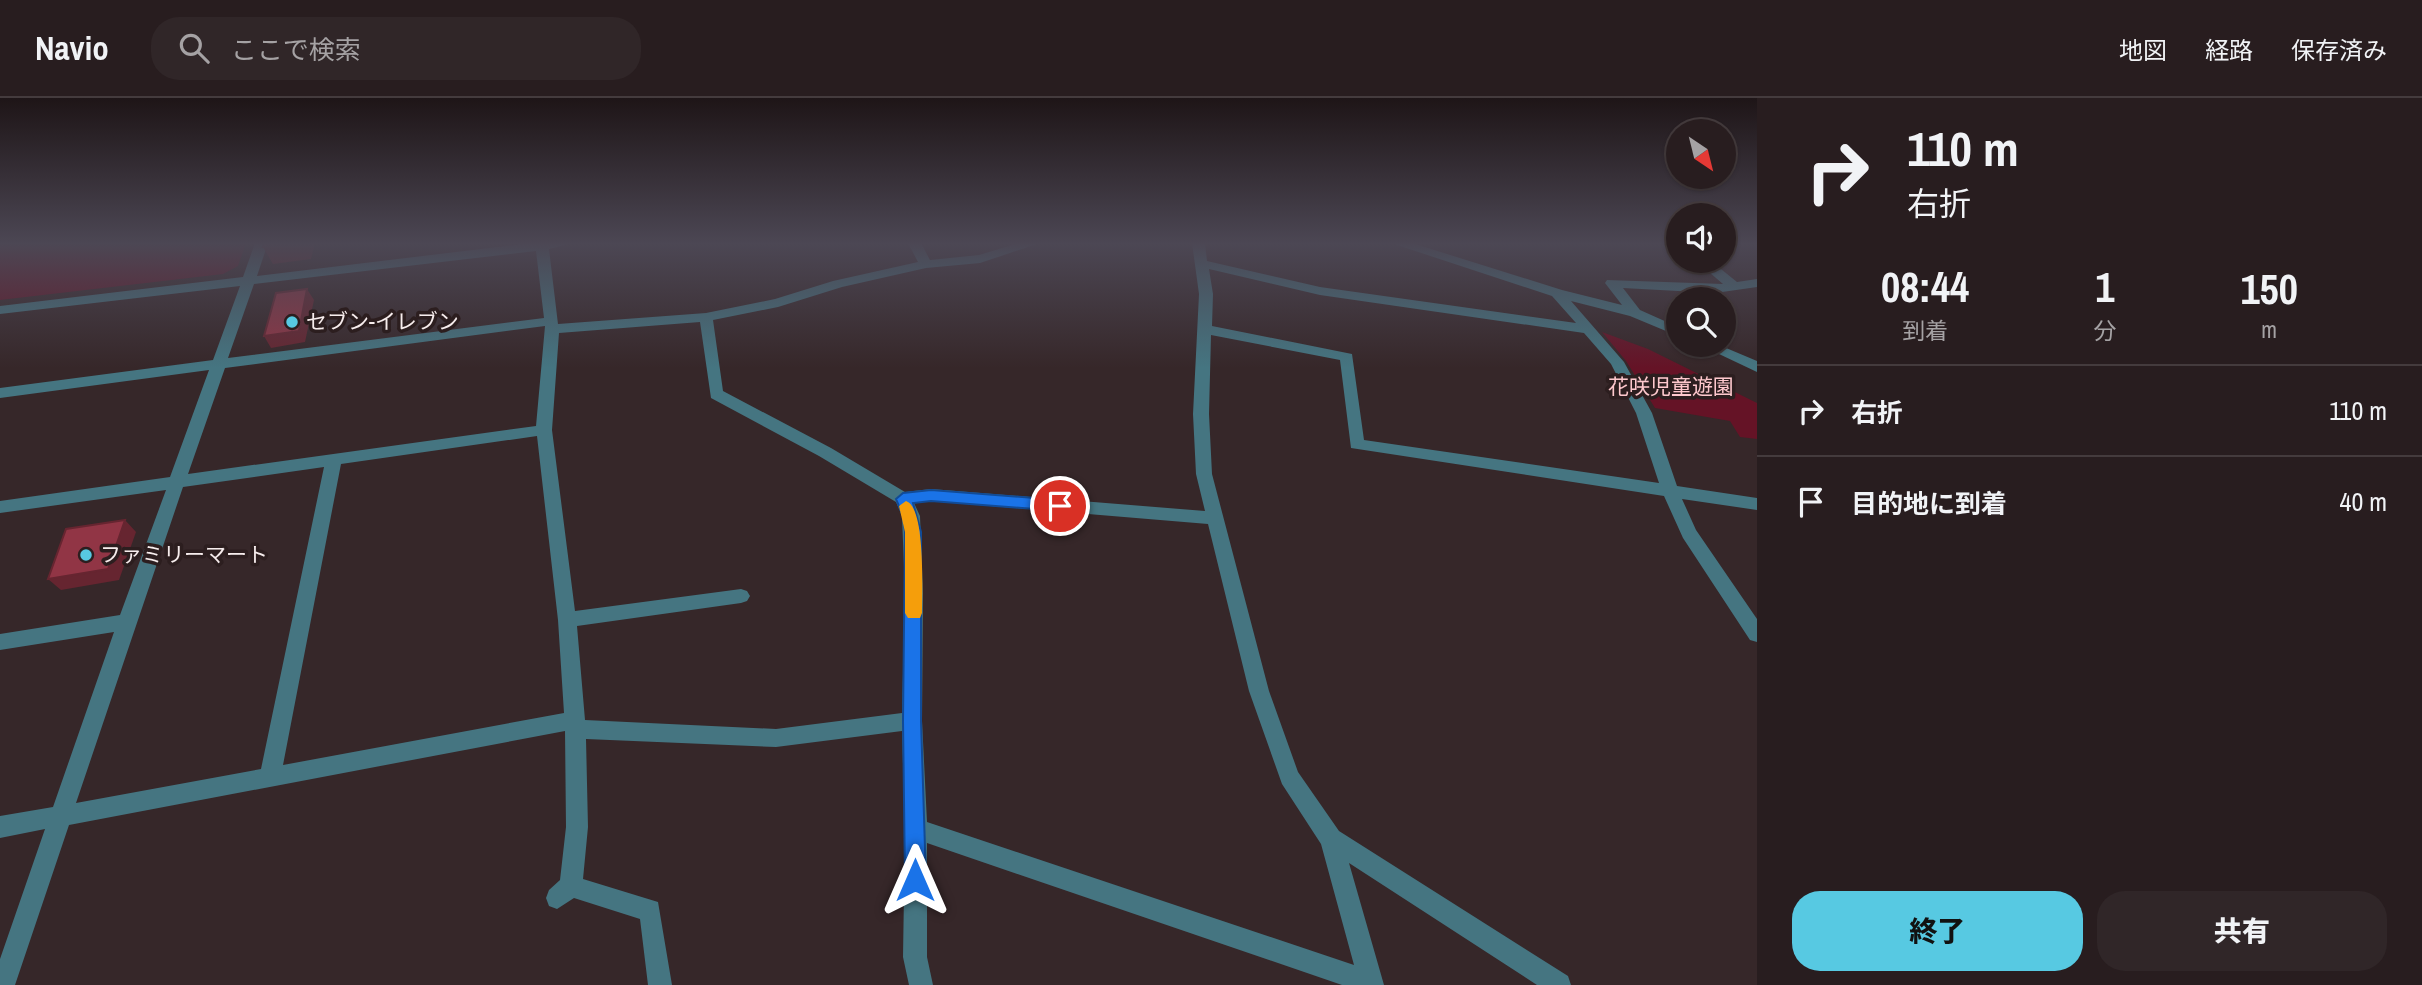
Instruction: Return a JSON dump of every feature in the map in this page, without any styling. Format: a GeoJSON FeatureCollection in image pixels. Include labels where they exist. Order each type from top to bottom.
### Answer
{"type":"FeatureCollection","features":[{"type":"Feature","properties":{"kind":"street"},"geometry":{"type":"LineString","coordinates":[[0,310],[220,284]]}},
{"type":"Feature","properties":{"kind":"street"},"geometry":{"type":"LineString","coordinates":[[3,985],[127,622],[248,284]]}},
{"type":"Feature","properties":{"kind":"street"},"geometry":{"type":"LineString","coordinates":[[547,284],[552,325],[544,430],[567,620],[575,724],[577,828],[564,892],[650,910],[660,985]]}},
{"type":"Feature","properties":{"kind":"street"},"geometry":{"type":"LineString","coordinates":[[0,393],[552,325],[706,317],[778,303],[837,284]]}},
{"type":"Feature","properties":{"kind":"street"},"geometry":{"type":"LineString","coordinates":[[1205,284],[1201,414],[1204,474],[1259,691],[1289,777],[1331,839],[1372,984]]}},
{"type":"Feature","properties":{"kind":"street"},"geometry":{"type":"LineString","coordinates":[[1291,284],[1320,291],[1591,330]]}},
{"type":"Feature","properties":{"kind":"street"},"geometry":{"type":"LineString","coordinates":[[1529,284],[1635,313],[1666,327]]}},
{"type":"Feature","properties":{"kind":"street"},"geometry":{"type":"LineString","coordinates":[[1613,284],[1635,313]]}},
{"type":"Feature","properties":{"kind":"street"},"geometry":{"type":"LineString","coordinates":[[1647,284],[1711,287]]}},
{"type":"Feature","properties":{"kind":"street"},"geometry":{"type":"LineString","coordinates":[[1736,288],[1751,284]]}},
{"type":"Feature","properties":{"kind":"street"},"geometry":{"type":"LineString","coordinates":[[1557,293],[1616,362],[1644,413],[1670,491],[1689,533],[1757,634]]}},
{"type":"Feature","properties":{"kind":"street"},"geometry":{"type":"LineString","coordinates":[[706,317],[716,394],[825,452],[903,499],[911,516],[912,721],[916,829],[915,957],[921,985]]}},
{"type":"Feature","properties":{"kind":"street"},"geometry":{"type":"LineString","coordinates":[[1205,329],[1347,357],[1357,444],[1757,503]]}},
{"type":"Feature","properties":{"kind":"street"},"geometry":{"type":"LineString","coordinates":[[1734,357],[1757,367]]}},
{"type":"Feature","properties":{"kind":"street"},"geometry":{"type":"LineString","coordinates":[[0,506],[544,430]]}},
{"type":"Feature","properties":{"kind":"street"},"geometry":{"type":"LineString","coordinates":[[271,778],[334,460]]}},
{"type":"Feature","properties":{"kind":"street"},"geometry":{"type":"LineString","coordinates":[[903,499],[931,495],[1215,518]]}},
{"type":"Feature","properties":{"kind":"street"},"geometry":{"type":"LineString","coordinates":[[567,620],[741,596]]}},
{"type":"Feature","properties":{"kind":"street"},"geometry":{"type":"LineString","coordinates":[[0,642],[127,622]]}},
{"type":"Feature","properties":{"kind":"street"},"geometry":{"type":"LineString","coordinates":[[0,827],[575,724],[776,738],[912,721]]}},
{"type":"Feature","properties":{"kind":"street"},"geometry":{"type":"LineString","coordinates":[[916,829],[1372,984]]}},
{"type":"Feature","properties":{"kind":"street"},"geometry":{"type":"LineString","coordinates":[[1331,839],[1559,985]]}},
{"type":"Feature","properties":{"kind":"green space"},"geometry":{"type":"Polygon","coordinates":[[[0,284],[134,284],[0,300],[0,284]]]}},
{"type":"Feature","properties":{"kind":"green space","name":"花咲児童遊園"},"geometry":{"type":"Polygon","coordinates":[[[1602,332],[1648,349],[1757,403],[1757,439],[1740,437],[1730,421],[1655,408],[1626,361],[1602,332]]]}},
{"type":"Feature","properties":{"kind":"building"},"geometry":{"type":"Polygon","coordinates":[[[307,289],[299,331],[264,336],[276,293],[307,289]]]}},
{"type":"Feature","properties":{"kind":"building"},"geometry":{"type":"Polygon","coordinates":[[[125,520],[108,569],[48,579],[66,529],[125,520]]]}},
{"type":"Feature","properties":{"kind":"slow traffic"},"geometry":{"type":"LineString","coordinates":[[906,506],[911,516],[913,532],[914,613]]}},
{"type":"Feature","properties":{"kind":"place","name":"セブン-イレブン"},"geometry":{"type":"Point","coordinates":[292,322]}},
{"type":"Feature","properties":{"kind":"place","name":"ファミリーマート"},"geometry":{"type":"Point","coordinates":[86,555]}},
{"type":"Feature","properties":{"kind":"route"},"geometry":{"type":"LineString","coordinates":[[915,880],[913,532],[911,516],[903,499],[931,495],[1060,506]]}}]}
